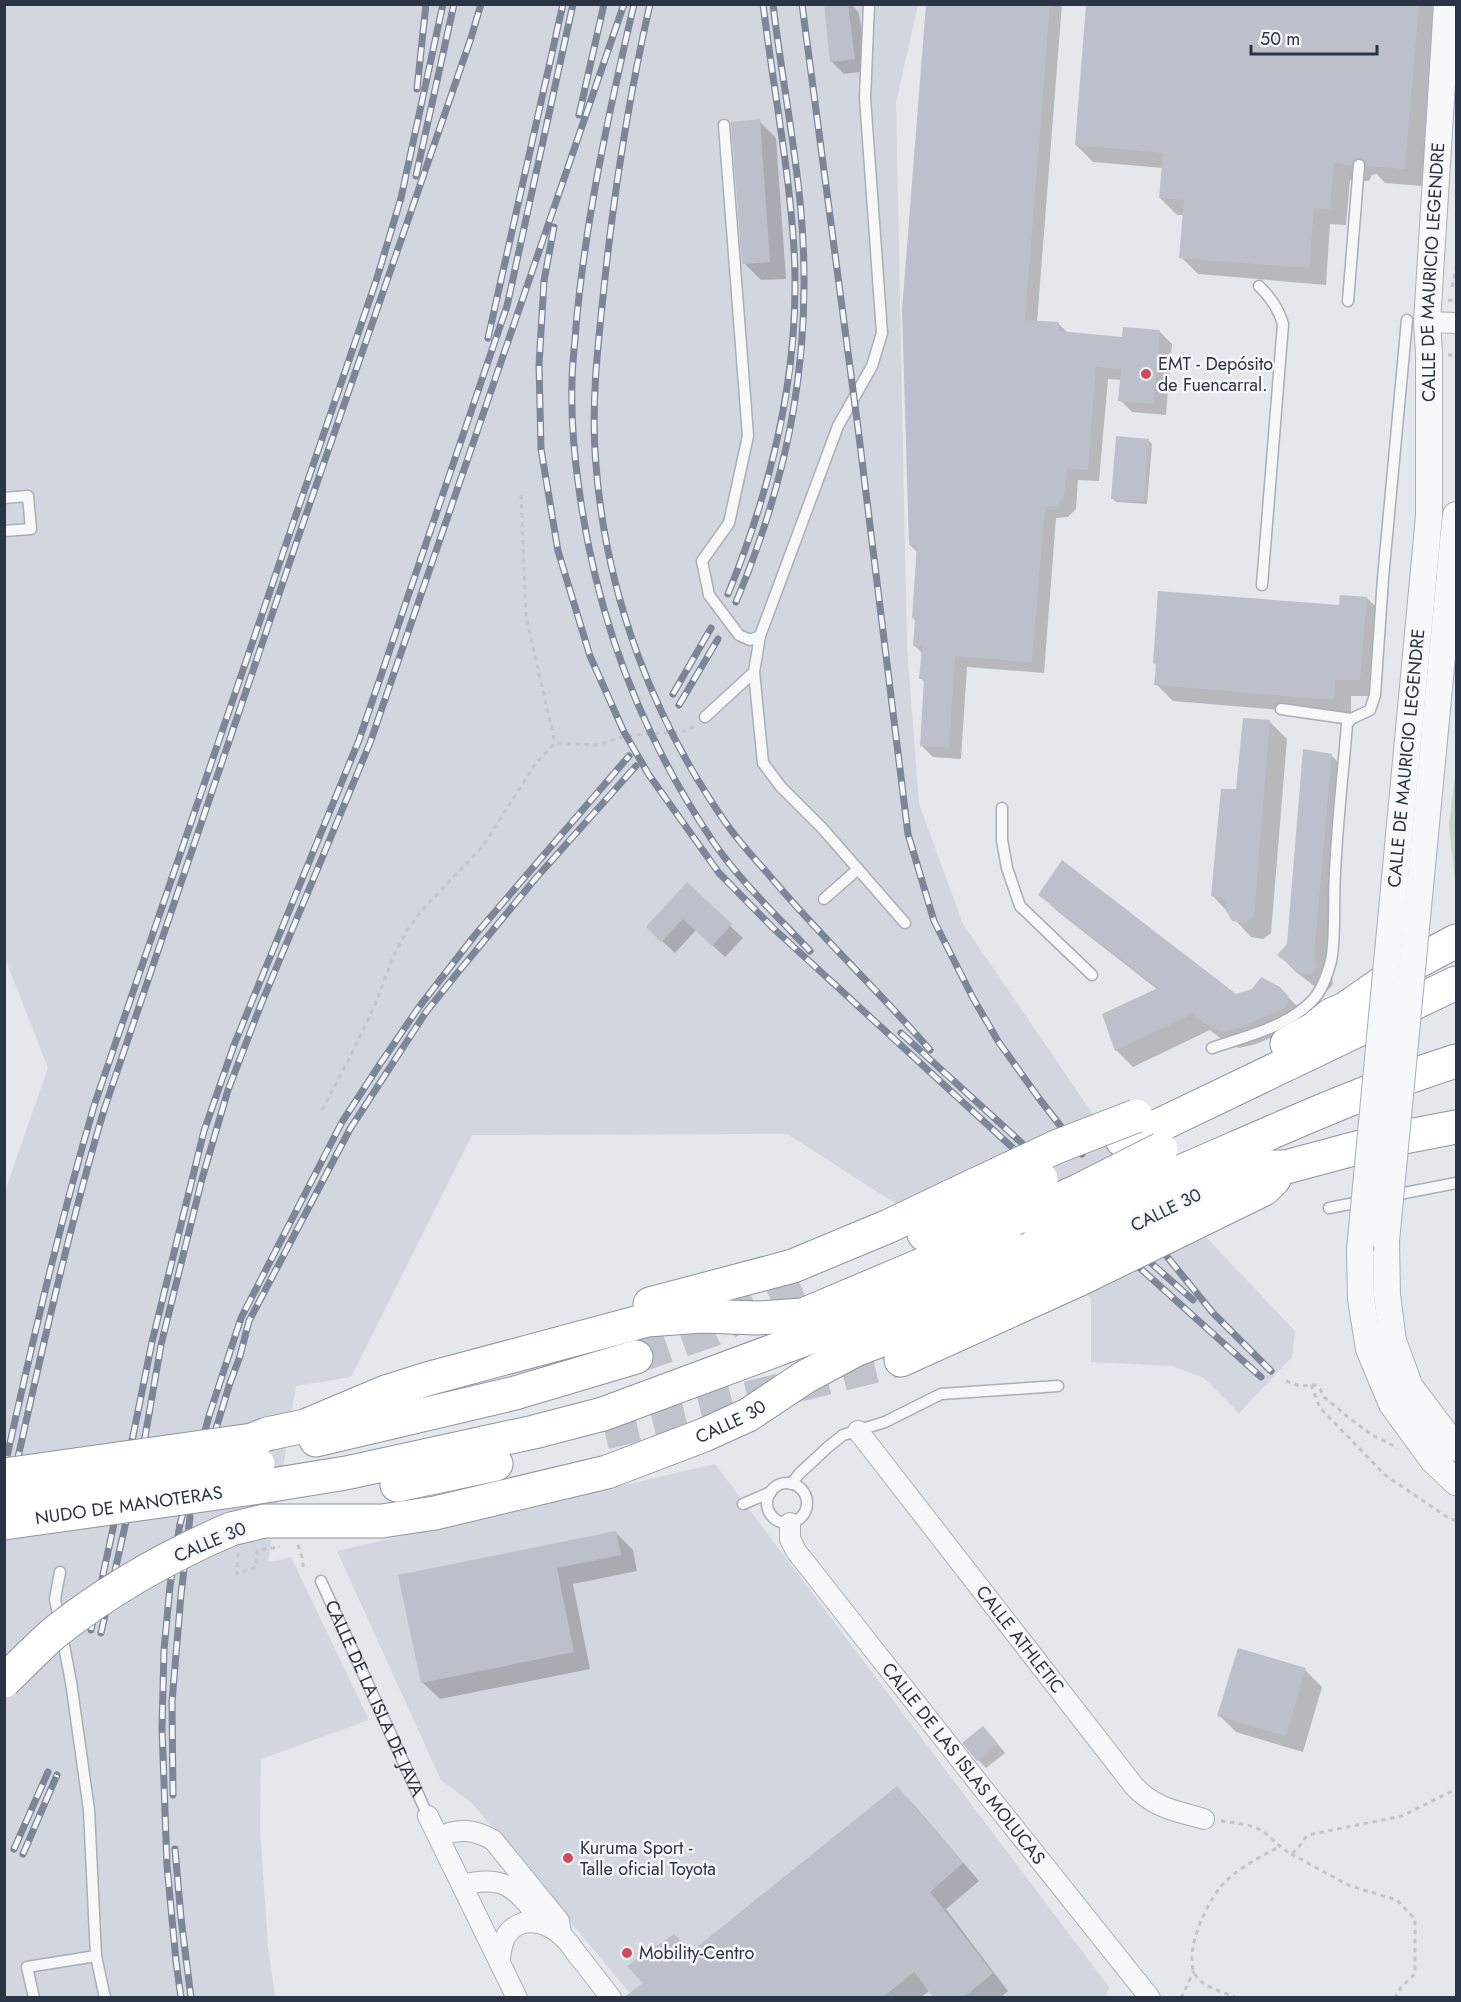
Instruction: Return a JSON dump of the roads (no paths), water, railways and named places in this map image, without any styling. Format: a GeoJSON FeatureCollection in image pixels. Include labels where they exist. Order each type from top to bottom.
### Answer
{"type":"FeatureCollection","features":[{"type":"Feature","properties":{"kind":"highway"},"geometry":{"type":"LineString","coordinates":[[901,1360],[1057,1259],[1279,1048],[1314,1029],[1331,1015],[1345,1010],[1398,972],[1456,941]]}},
{"type":"Feature","properties":{"kind":"highway"},"geometry":{"type":"LineString","coordinates":[[4,1498],[256,1482],[346,1473],[534,1432],[603,1414],[816,1335],[1057,1259],[1165,1158],[1456,983]]}},
{"type":"Feature","properties":{"kind":"highway"},"geometry":{"type":"LineString","coordinates":[[1165,1158],[1456,1006]]}},
{"type":"Feature","properties":{"kind":"highway"},"geometry":{"type":"LineString","coordinates":[[398,1388],[447,1361],[793,1266],[889,1226],[995,1201],[1078,1191],[1165,1158],[1283,1128],[1338,1103],[1419,1072],[1456,1061]]}},
{"type":"Feature","properties":{"kind":"highway"},"geometry":{"type":"LineString","coordinates":[[4,1492],[256,1482],[604,1394],[753,1340],[804,1300],[930,1231],[995,1201],[1056,1147],[1165,1158],[1264,1189],[1286,1167],[1456,1126]]}},
{"type":"Feature","properties":{"kind":"highway","name":"CALLE 30"},"geometry":{"type":"LineString","coordinates":[[4,1466],[248,1434],[264,1521],[382,1521],[435,1513],[607,1472],[704,1436],[748,1415],[805,1377],[857,1349],[892,1336],[1057,1259]]}},
{"type":"Feature","properties":{"kind":"highway","name":"CALLE 30"},"geometry":{"type":"LineString","coordinates":[[4,1681],[54,1634],[132,1579],[191,1547],[256,1482],[305,1426],[398,1388],[647,1320],[702,1316],[757,1318],[804,1300]]}},
{"type":"Feature","properties":{"kind":"highway"},"geometry":{"type":"LineString","coordinates":[[4,1540],[157,1517],[515,1393],[636,1357]]}},
{"type":"Feature","properties":{"kind":"highway"},"geometry":{"type":"LineString","coordinates":[[4,1483],[256,1482],[293,1499],[327,1493],[368,1491],[450,1474],[508,1461],[604,1433]]}},
{"type":"Feature","properties":{"kind":"highway"},"geometry":{"type":"LineString","coordinates":[[4,1475],[252,1440],[256,1482]]}},
{"type":"Feature","properties":{"kind":"highway","name":"NUDO DE MANOTERAS"},"geometry":{"type":"LineString","coordinates":[[4,1523],[256,1482]]}},
{"type":"Feature","properties":{"kind":"street","name":"CALLE DE MAURICIO LEGENDRE"},"geometry":{"type":"LineString","coordinates":[[1447,4],[1417,321],[1429,481],[1427,538],[1360,1250],[1361,1299],[1369,1348],[1388,1395],[1392,1404],[1433,1460],[1456,1482]]}},
{"type":"Feature","properties":{"kind":"street"},"geometry":{"type":"LineString","coordinates":[[1417,321],[1456,323]]}},
{"type":"Feature","properties":{"kind":"street","name":"CALLE DE MAURICIO LEGENDRE"},"geometry":{"type":"LineString","coordinates":[[1456,515],[1386,1241],[1387,1294],[1393,1341],[1410,1387],[1456,1448]]}},
{"type":"Feature","properties":{"kind":"street","name":"CALLE ATHLETIC"},"geometry":{"type":"LineString","coordinates":[[858,1431],[1134,1786],[1145,1798],[1161,1807],[1204,1819]]}},
{"type":"Feature","properties":{"kind":"street","name":"CALLE DE LAS ISLAS MOLUCAS"},"geometry":{"type":"LineString","coordinates":[[790,1523],[789,1539],[796,1551],[1150,1998]]}},
{"type":"Feature","properties":{"kind":"street"},"geometry":{"type":"LineString","coordinates":[[428,1816],[517,1998]]}},
{"type":"Feature","properties":{"kind":"street"},"geometry":{"type":"LineString","coordinates":[[439,1837],[449,1832],[466,1830],[482,1833],[493,1840],[559,1921],[553,1930]]}},
{"type":"Feature","properties":{"kind":"street"},"geometry":{"type":"LineString","coordinates":[[462,1884],[482,1880],[494,1881],[507,1885],[518,1893],[611,1998]]}},
{"type":"Feature","properties":{"kind":"street"},"geometry":{"type":"LineString","coordinates":[[500,1960],[504,1938],[510,1929],[531,1921],[553,1930]]}},
{"type":"Feature","properties":{"kind":"lane"},"geometry":{"type":"LineString","coordinates":[[869,4],[865,98],[882,333],[872,366],[838,426],[760,636],[754,672],[763,763],[781,786],[905,923]]}},
{"type":"Feature","properties":{"kind":"lane"},"geometry":{"type":"LineString","coordinates":[[724,125],[748,436],[729,523],[702,561],[709,595],[740,634],[750,640],[760,636]]}},
{"type":"Feature","properties":{"kind":"lane"},"geometry":{"type":"LineString","coordinates":[[1348,301],[1359,165]]}},
{"type":"Feature","properties":{"kind":"lane"},"geometry":{"type":"LineString","coordinates":[[1259,286],[1278,310],[1283,324],[1262,585]]}},
{"type":"Feature","properties":{"kind":"lane"},"geometry":{"type":"LineString","coordinates":[[1212,1048],[1274,1027],[1291,1018],[1311,1002],[1327,977],[1332,958],[1335,873],[1347,724],[1351,719],[1370,710],[1374,704],[1383,578],[1417,321]]}},
{"type":"Feature","properties":{"kind":"lane"},"geometry":{"type":"LineString","coordinates":[[4,498],[28,496],[31,529],[4,531]]}},
{"type":"Feature","properties":{"kind":"lane"},"geometry":{"type":"LineString","coordinates":[[705,717],[754,672]]}},
{"type":"Feature","properties":{"kind":"lane"},"geometry":{"type":"LineString","coordinates":[[1281,709],[1351,719]]}},
{"type":"Feature","properties":{"kind":"lane"},"geometry":{"type":"LineString","coordinates":[[1002,808],[1002,840],[1006,868],[1020,906],[1092,975]]}},
{"type":"Feature","properties":{"kind":"lane"},"geometry":{"type":"LineString","coordinates":[[824,899],[858,869]]}},
{"type":"Feature","properties":{"kind":"lane"},"geometry":{"type":"LineString","coordinates":[[1329,1209],[1456,1183]]}},
{"type":"Feature","properties":{"kind":"lane"},"geometry":{"type":"LineString","coordinates":[[791,1484],[828,1447],[843,1436],[885,1422],[941,1394],[1058,1386]]}},
{"type":"Feature","properties":{"kind":"lane"},"geometry":{"type":"LineString","coordinates":[[743,1504],[771,1492],[780,1485],[791,1484],[802,1491],[806,1504],[802,1516],[790,1523],[777,1521],[772,1517],[767,1504],[771,1492]]}},
{"type":"Feature","properties":{"kind":"lane"},"geometry":{"type":"LineString","coordinates":[[60,1572],[55,1599],[71,1682],[89,1809],[96,1956],[105,1998]]}},
{"type":"Feature","properties":{"kind":"lane","name":"CALLE DE LA ISLA DE JAVA"},"geometry":{"type":"LineString","coordinates":[[321,1581],[428,1816]]}},
{"type":"Feature","properties":{"kind":"lane"},"geometry":{"type":"LineString","coordinates":[[34,1998],[27,1966],[96,1956]]}},
{"type":"Feature","properties":{"kind":"tunnel"},"geometry":{"type":"LineString","coordinates":[[636,1357],[713,1330],[804,1285]]}},
{"type":"Feature","properties":{"kind":"tunnel"},"geometry":{"type":"LineString","coordinates":[[605,1433],[901,1360]]}},
{"type":"Feature","properties":{"kind":"railway"},"geometry":{"type":"LineString","coordinates":[[417,89],[426,4]]}},
{"type":"Feature","properties":{"kind":"railway"},"geometry":{"type":"LineString","coordinates":[[4,1470],[46,1287],[94,1106],[377,278],[401,198],[443,4]]}},
{"type":"Feature","properties":{"kind":"railway"},"geometry":{"type":"LineString","coordinates":[[416,176],[454,4]]}},
{"type":"Feature","properties":{"kind":"railway"},"geometry":{"type":"LineString","coordinates":[[4,1520],[63,1263],[104,1110],[481,4]]}},
{"type":"Feature","properties":{"kind":"railway"},"geometry":{"type":"LineString","coordinates":[[488,338],[563,4]]}},
{"type":"Feature","properties":{"kind":"railway"},"geometry":{"type":"LineString","coordinates":[[91,1630],[152,1342],[204,1131],[234,1045],[359,740],[507,306],[573,4]]}},
{"type":"Feature","properties":{"kind":"railway"},"geometry":{"type":"LineString","coordinates":[[579,115],[604,4]]}},
{"type":"Feature","properties":{"kind":"railway"},"geometry":{"type":"LineString","coordinates":[[101,1633],[145,1437],[161,1345],[202,1179],[228,1090],[260,1007],[370,743],[624,4]]}},
{"type":"Feature","properties":{"kind":"railway"},"geometry":{"type":"LineString","coordinates":[[634,4],[592,204],[576,326],[572,375],[572,422],[577,476],[587,536],[597,582],[625,672],[663,758],[686,799],[723,855],[758,897],[810,951]]}},
{"type":"Feature","properties":{"kind":"railway"},"geometry":{"type":"LineString","coordinates":[[650,4],[616,186],[595,381],[594,423],[601,513],[622,608],[656,699],[677,743],[728,826],[788,898],[930,1050]]}},
{"type":"Feature","properties":{"kind":"railway"},"geometry":{"type":"LineString","coordinates":[[728,594],[744,553],[771,468],[788,382],[793,338],[795,294],[792,218],[763,4]]}},
{"type":"Feature","properties":{"kind":"railway"},"geometry":{"type":"LineString","coordinates":[[736,602],[771,506],[783,459],[793,411],[804,313],[801,212],[773,4]]}},
{"type":"Feature","properties":{"kind":"railway"},"geometry":{"type":"LineString","coordinates":[[802,4],[858,428],[908,834],[934,921],[973,998],[998,1041],[1082,1154]]}},
{"type":"Feature","properties":{"kind":"railway"},"geometry":{"type":"LineString","coordinates":[[554,227],[544,281],[539,365],[541,449],[558,551],[590,656],[624,732],[649,775],[719,873],[772,927],[1039,1172]]}},
{"type":"Feature","properties":{"kind":"railway"},"geometry":{"type":"LineString","coordinates":[[673,694],[711,628]]}},
{"type":"Feature","properties":{"kind":"railway"},"geometry":{"type":"LineString","coordinates":[[679,705],[718,639]]}},
{"type":"Feature","properties":{"kind":"railway"},"geometry":{"type":"LineString","coordinates":[[181,1998],[167,1866],[162,1728],[164,1650],[170,1586],[180,1524],[209,1416],[241,1318],[342,1122],[419,1007],[475,935],[629,756]]}},
{"type":"Feature","properties":{"kind":"railway"},"geometry":{"type":"LineString","coordinates":[[197,1491],[249,1321],[350,1129],[426,1012],[536,878],[636,766]]}},
{"type":"Feature","properties":{"kind":"railway"},"geometry":{"type":"LineString","coordinates":[[901,1033],[1047,1166]]}},
{"type":"Feature","properties":{"kind":"railway"},"geometry":{"type":"LineString","coordinates":[[1151,1237],[1213,1313],[1271,1371]]}},
{"type":"Feature","properties":{"kind":"railway"},"geometry":{"type":"LineString","coordinates":[[1133,1247],[1193,1300]]}},
{"type":"Feature","properties":{"kind":"railway"},"geometry":{"type":"LineString","coordinates":[[1121,1251],[1261,1377]]}},
{"type":"Feature","properties":{"kind":"railway"},"geometry":{"type":"LineString","coordinates":[[173,1795],[172,1702],[190,1517]]}},
{"type":"Feature","properties":{"kind":"railway"},"geometry":{"type":"LineString","coordinates":[[14,1849],[48,1772]]}},
{"type":"Feature","properties":{"kind":"railway"},"geometry":{"type":"LineString","coordinates":[[23,1854],[57,1775]]}},
{"type":"Feature","properties":{"kind":"railway"},"geometry":{"type":"LineString","coordinates":[[175,1849],[191,1998]]}},
{"type":"Feature","properties":{"kind":"place","name":"EMT - Depósito de Fuencarral."},"geometry":{"type":"Point","coordinates":[1146,374]}},
{"type":"Feature","properties":{"kind":"place","name":"Kuruma Sport - Talle oficial Toyota"},"geometry":{"type":"Point","coordinates":[568,1858]}},
{"type":"Feature","properties":{"kind":"place","name":"Mobility-Centro"},"geometry":{"type":"Point","coordinates":[627,1953]}}]}
